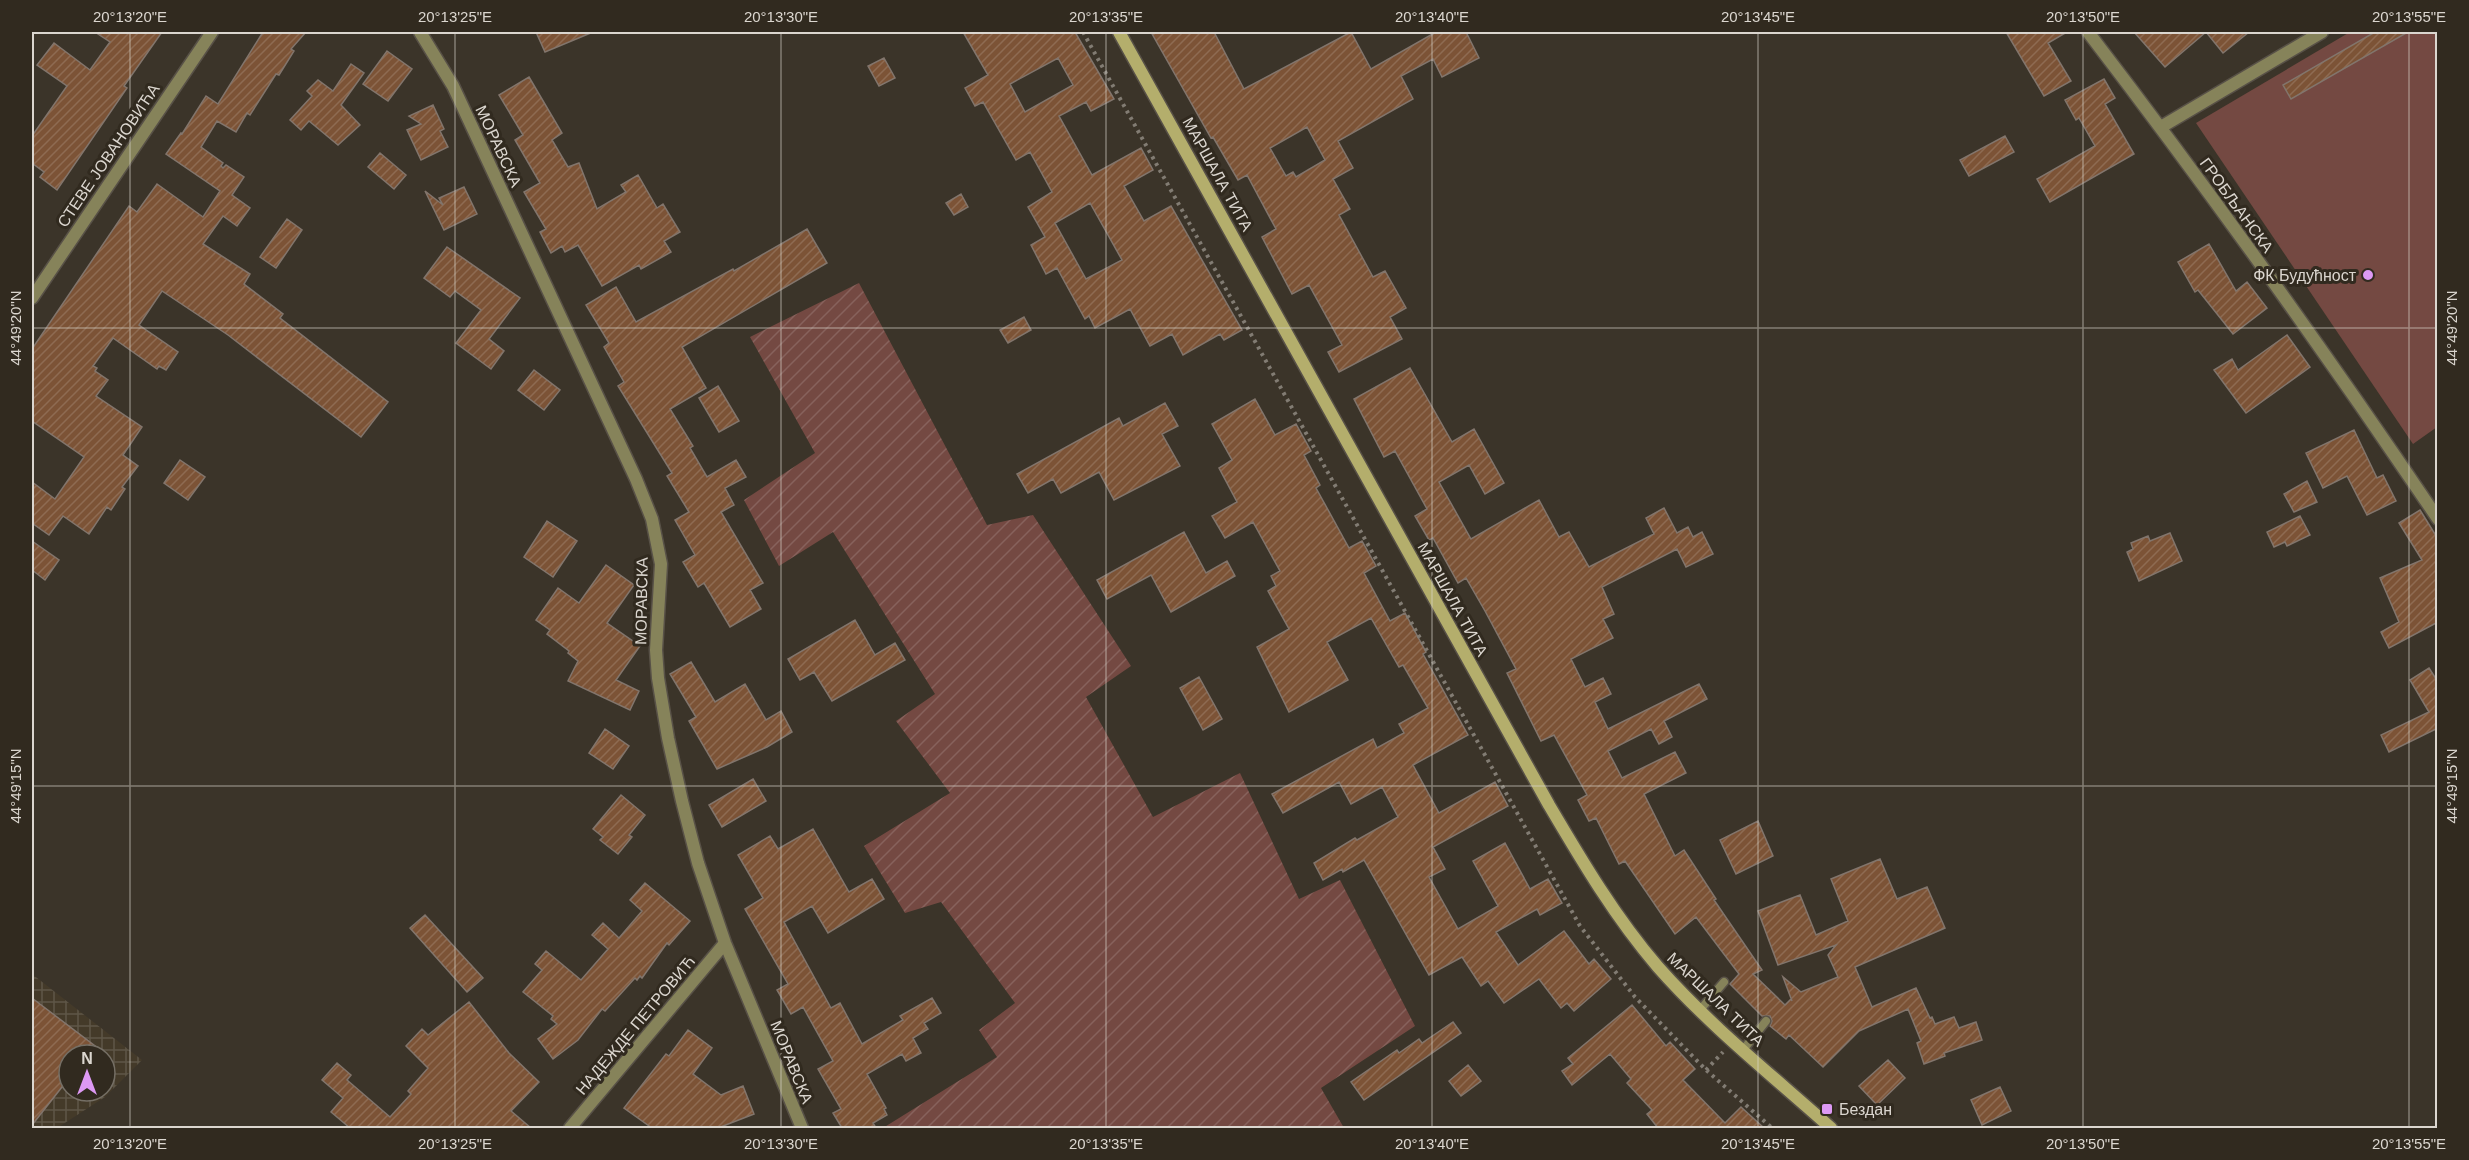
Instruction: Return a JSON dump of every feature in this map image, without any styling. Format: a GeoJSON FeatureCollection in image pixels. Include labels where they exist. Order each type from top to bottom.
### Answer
{"type":"FeatureCollection","features":[{"type":"Feature","properties":{"kind":"main road","name":"МАРШАЛА ТИТА"},"geometry":{"type":"LineString","coordinates":[[1119,32],[1549,805],[1611,906],[1658,967],[1700,1010],[1831,1128]]}},
{"type":"Feature","properties":{"kind":"street","name":"СТЕВЕ ЈОВАНОВИЋА"},"geometry":{"type":"LineString","coordinates":[[32,298],[212,32]]}},
{"type":"Feature","properties":{"kind":"street","name":"МОРАВСКА"},"geometry":{"type":"LineString","coordinates":[[420,32],[453,86],[636,479],[652,519],[661,564],[656,650],[658,678],[668,738],[698,864],[725,943],[802,1128]]}},
{"type":"Feature","properties":{"kind":"street","name":"ГРОБЉАНСКА"},"geometry":{"type":"LineString","coordinates":[[2088,32],[2161,127],[2382,436],[2438,519]]}},
{"type":"Feature","properties":{"kind":"street"},"geometry":{"type":"LineString","coordinates":[[2161,127],[2322,32]]}},
{"type":"Feature","properties":{"kind":"street","name":"НАДЕЖДЕ ПЕТРОВИЋ"},"geometry":{"type":"LineString","coordinates":[[570,1128],[725,943]]}},
{"type":"Feature","properties":{"kind":"lane"},"geometry":{"type":"LineString","coordinates":[[1700,1010],[1724,982]]}},
{"type":"Feature","properties":{"kind":"lane"},"geometry":{"type":"LineString","coordinates":[[1743,1050],[1766,1021]]}},
{"type":"Feature","properties":{"kind":"path"},"geometry":{"type":"LineString","coordinates":[[1083,32],[1580,926],[1635,997],[1706,1070],[1772,1128]]}},
{"type":"Feature","properties":{"kind":"shaded area","name":"ФК Будућност"},"geometry":{"type":"Polygon","coordinates":[[[2350,32],[2437,32],[2437,427],[2413,444],[2196,123],[2350,32]]]}},
{"type":"Feature","properties":{"kind":"shaded area"},"geometry":{"type":"Polygon","coordinates":[[[859,283],[987,525],[1033,515],[1131,666],[1086,697],[1153,817],[1240,773],[1299,899],[1340,880],[1415,1026],[1321,1088],[1344,1128],[883,1128],[997,1057],[979,1030],[1015,1003],[941,902],[905,913],[864,846],[950,793],[896,721],[935,694],[833,532],[779,566],[744,500],[815,453],[750,337],[859,283]]]}},
{"type":"Feature","properties":{"kind":"shaded area"},"geometry":{"type":"Polygon","coordinates":[[[32,974],[142,1060],[117,1085],[117,1043],[57,1043],[57,1103],[96,1103],[57,1128],[32,1128],[32,974]]]}},
{"type":"Feature","properties":{"kind":"building"},"geometry":{"type":"Polygon","coordinates":[[[95,32],[162,32],[124,86],[127,88],[57,190],[40,177],[44,172],[32,163],[32,136],[67,86],[37,65],[54,43],[90,70],[110,42],[95,32]]]}},
{"type":"Feature","properties":{"kind":"building"},"geometry":{"type":"Polygon","coordinates":[[[263,32],[306,32],[291,49],[294,51],[279,75],[276,74],[250,115],[247,113],[236,132],[217,121],[201,147],[223,163],[221,166],[223,168],[226,165],[244,177],[232,195],[250,208],[237,226],[223,216],[203,244],[250,274],[244,284],[283,314],[280,318],[388,402],[361,437],[228,335],[162,291],[139,325],[178,352],[166,370],[159,366],[157,369],[113,338],[93,366],[97,368],[95,371],[108,380],[96,396],[142,427],[123,455],[138,466],[122,487],[125,489],[111,510],[107,507],[89,534],[63,516],[49,535],[32,523],[32,482],[55,499],[84,457],[32,421],[32,349],[129,206],[137,212],[157,184],[203,217],[220,191],[166,154],[182,134],[206,96],[218,104],[263,32]]]}},
{"type":"Feature","properties":{"kind":"building"},"geometry":{"type":"Polygon","coordinates":[[[536,32],[593,32],[545,52],[536,32]]]}},
{"type":"Feature","properties":{"kind":"building"},"geometry":{"type":"Polygon","coordinates":[[[963,32],[1075,32],[1114,99],[1091,111],[1086,102],[1059,116],[1092,175],[1141,148],[1153,170],[1124,186],[1144,221],[1171,206],[1242,330],[1224,340],[1220,334],[1183,355],[1172,334],[1150,346],[1130,309],[1095,328],[1089,316],[1085,319],[1057,268],[1046,274],[1031,245],[1045,237],[1028,207],[1052,192],[1030,152],[1016,160],[983,102],[975,106],[965,88],[988,75],[963,32]],[[1058,58],[1010,84],[1025,112],[1073,85],[1058,58]],[[1090,203],[1055,223],[1086,279],[1122,260],[1090,203]]]}},
{"type":"Feature","properties":{"kind":"building"},"geometry":{"type":"Polygon","coordinates":[[[1151,32],[1214,32],[1244,89],[1351,32],[1371,69],[1436,32],[1466,32],[1479,58],[1442,77],[1433,59],[1401,76],[1413,99],[1338,141],[1353,168],[1333,179],[1350,209],[1339,215],[1373,277],[1385,271],[1406,308],[1390,317],[1402,339],[1339,372],[1328,352],[1342,345],[1309,285],[1292,294],[1262,237],[1276,229],[1247,175],[1238,180],[1213,137],[1211,138],[1151,32]],[[1307,127],[1270,148],[1286,176],[1293,172],[1296,177],[1325,160],[1307,127]]]}},
{"type":"Feature","properties":{"kind":"building"},"geometry":{"type":"Polygon","coordinates":[[[2006,32],[2067,32],[2048,43],[2071,81],[2044,96],[2006,32]]]}},
{"type":"Feature","properties":{"kind":"building"},"geometry":{"type":"Polygon","coordinates":[[[2134,32],[2206,32],[2165,67],[2134,32]]]}},
{"type":"Feature","properties":{"kind":"building"},"geometry":{"type":"Polygon","coordinates":[[[2206,32],[2249,32],[2223,53],[2206,32]]]}},
{"type":"Feature","properties":{"kind":"building"},"geometry":{"type":"Polygon","coordinates":[[[2375,32],[2408,32],[2291,99],[2283,85],[2375,32]]]}},
{"type":"Feature","properties":{"kind":"building"},"geometry":{"type":"Polygon","coordinates":[[[387,51],[412,69],[388,101],[363,84],[387,51]]]}},
{"type":"Feature","properties":{"kind":"building"},"geometry":{"type":"Polygon","coordinates":[[[884,58],[895,78],[879,86],[868,66],[884,58]]]}},
{"type":"Feature","properties":{"kind":"building"},"geometry":{"type":"Polygon","coordinates":[[[351,64],[364,73],[341,105],[360,125],[338,145],[309,121],[301,130],[290,120],[312,96],[307,91],[318,80],[333,91],[351,64]]]}},
{"type":"Feature","properties":{"kind":"building"},"geometry":{"type":"Polygon","coordinates":[[[529,77],[562,133],[552,140],[568,167],[579,163],[597,209],[626,192],[621,185],[638,175],[657,208],[663,204],[680,232],[664,241],[671,252],[641,269],[639,265],[602,286],[578,245],[565,252],[562,246],[551,253],[540,232],[546,229],[524,192],[540,183],[515,140],[523,135],[499,95],[529,77]]]}},
{"type":"Feature","properties":{"kind":"building"},"geometry":{"type":"Polygon","coordinates":[[[2104,79],[2115,98],[2105,104],[2134,154],[2050,202],[2037,179],[2095,146],[2079,118],[2076,120],[2065,100],[2104,79]]]}},
{"type":"Feature","properties":{"kind":"building"},"geometry":{"type":"Polygon","coordinates":[[[433,105],[444,129],[440,131],[448,147],[421,160],[407,130],[421,124],[409,116],[433,105]]]}},
{"type":"Feature","properties":{"kind":"building"},"geometry":{"type":"Polygon","coordinates":[[[2005,136],[2014,152],[1969,176],[1960,160],[2005,136]]]}},
{"type":"Feature","properties":{"kind":"building"},"geometry":{"type":"Polygon","coordinates":[[[380,153],[406,175],[394,189],[368,167],[380,153]]]}},
{"type":"Feature","properties":{"kind":"building"},"geometry":{"type":"Polygon","coordinates":[[[464,187],[477,214],[444,230],[425,191],[443,205],[439,198],[464,187]]]}},
{"type":"Feature","properties":{"kind":"building"},"geometry":{"type":"Polygon","coordinates":[[[961,194],[968,207],[954,215],[946,203],[961,194]]]}},
{"type":"Feature","properties":{"kind":"building"},"geometry":{"type":"Polygon","coordinates":[[[287,219],[302,230],[276,268],[260,257],[287,219]]]}},
{"type":"Feature","properties":{"kind":"building"},"geometry":{"type":"Polygon","coordinates":[[[807,229],[827,263],[682,347],[706,388],[670,409],[693,446],[690,448],[707,477],[736,460],[746,477],[725,488],[734,505],[721,512],[763,583],[750,590],[761,609],[730,627],[704,583],[698,587],[683,562],[695,555],[675,520],[689,512],[667,476],[672,473],[618,386],[624,382],[604,347],[609,343],[586,305],[616,287],[636,322],[733,269],[734,271],[807,229]]]}},
{"type":"Feature","properties":{"kind":"building"},"geometry":{"type":"Polygon","coordinates":[[[2209,244],[2236,291],[2247,282],[2267,308],[2233,334],[2198,290],[2195,292],[2178,262],[2209,244]]]}},
{"type":"Feature","properties":{"kind":"building"},"geometry":{"type":"Polygon","coordinates":[[[447,247],[520,298],[489,339],[504,351],[491,369],[456,343],[481,310],[455,291],[450,297],[424,278],[447,247]]]}},
{"type":"Feature","properties":{"kind":"building"},"geometry":{"type":"Polygon","coordinates":[[[1024,317],[1031,330],[1008,343],[1000,330],[1024,317]]]}},
{"type":"Feature","properties":{"kind":"building"},"geometry":{"type":"Polygon","coordinates":[[[2287,335],[2310,367],[2246,413],[2214,370],[2232,359],[2238,370],[2287,335]]]}},
{"type":"Feature","properties":{"kind":"building"},"geometry":{"type":"Polygon","coordinates":[[[1410,368],[1452,442],[1474,429],[1504,483],[1485,494],[1469,465],[1439,482],[1471,539],[1539,500],[1559,537],[1569,532],[1589,567],[1654,534],[1646,518],[1664,508],[1677,533],[1688,527],[1693,537],[1702,532],[1713,554],[1686,567],[1677,549],[1602,587],[1614,614],[1603,619],[1613,638],[1571,659],[1585,687],[1603,678],[1611,694],[1595,702],[1608,729],[1699,684],[1707,699],[1664,721],[1672,737],[1659,744],[1651,729],[1608,751],[1622,778],[1675,752],[1686,773],[1644,794],[1675,856],[1684,850],[1716,899],[1714,900],[1762,970],[1753,974],[1785,1005],[1791,999],[1792,1001],[1783,977],[1801,992],[1838,977],[1828,955],[1836,945],[1778,965],[1758,911],[1800,895],[1816,935],[1848,921],[1831,879],[1880,859],[1897,899],[1927,887],[1945,928],[1855,967],[1872,1007],[1916,988],[1935,1024],[1954,1017],[1959,1028],[1976,1022],[1982,1040],[1944,1053],[1945,1056],[1924,1064],[1917,1043],[1921,1041],[1908,1009],[1859,1031],[1823,1067],[1789,1035],[1786,1039],[1770,1026],[1772,1021],[1770,1016],[1762,1016],[1730,984],[1739,974],[1696,917],[1675,934],[1625,861],[1619,864],[1596,818],[1589,821],[1578,800],[1587,795],[1554,735],[1541,741],[1507,673],[1516,669],[1485,611],[1466,578],[1458,583],[1433,538],[1429,540],[1415,516],[1427,509],[1395,451],[1384,457],[1354,399],[1410,368]]]}},
{"type":"Feature","properties":{"kind":"building"},"geometry":{"type":"Polygon","coordinates":[[[534,370],[560,390],[544,410],[518,390],[534,370]]]}},
{"type":"Feature","properties":{"kind":"building"},"geometry":{"type":"Polygon","coordinates":[[[718,386],[739,421],[719,432],[699,398],[718,386]]]}},
{"type":"Feature","properties":{"kind":"building"},"geometry":{"type":"Polygon","coordinates":[[[1255,399],[1275,435],[1296,424],[1311,451],[1304,455],[1320,485],[1316,488],[1349,548],[1362,541],[1376,566],[1364,573],[1390,621],[1405,613],[1426,652],[1423,654],[1468,735],[1413,765],[1439,813],[1495,782],[1508,806],[1433,847],[1445,869],[1429,877],[1458,929],[1498,906],[1473,861],[1505,843],[1530,889],[1548,879],[1562,903],[1540,915],[1537,909],[1496,932],[1518,965],[1564,931],[1589,964],[1594,959],[1611,979],[1574,1011],[1567,1003],[1561,1008],[1539,979],[1504,1003],[1488,981],[1481,986],[1462,957],[1429,975],[1364,860],[1323,880],[1314,863],[1355,838],[1357,840],[1398,817],[1382,787],[1351,804],[1339,782],[1283,813],[1272,794],[1373,739],[1377,748],[1404,733],[1399,724],[1428,708],[1403,665],[1399,667],[1371,618],[1327,642],[1348,680],[1289,712],[1257,647],[1289,629],[1268,591],[1276,586],[1271,576],[1280,571],[1253,522],[1225,538],[1212,516],[1237,502],[1219,468],[1232,460],[1212,424],[1255,399]]]}},
{"type":"Feature","properties":{"kind":"building"},"geometry":{"type":"Polygon","coordinates":[[[1165,403],[1178,426],[1162,434],[1180,466],[1114,500],[1099,472],[1061,493],[1053,479],[1028,493],[1017,474],[1119,418],[1123,426],[1165,403]]]}},
{"type":"Feature","properties":{"kind":"building"},"geometry":{"type":"Polygon","coordinates":[[[2354,430],[2377,478],[2383,475],[2396,501],[2367,515],[2347,476],[2323,488],[2306,453],[2354,430]]]}},
{"type":"Feature","properties":{"kind":"building"},"geometry":{"type":"Polygon","coordinates":[[[180,460],[205,477],[188,500],[164,483],[180,460]]]}},
{"type":"Feature","properties":{"kind":"building"},"geometry":{"type":"Polygon","coordinates":[[[2307,481],[2317,502],[2294,512],[2284,494],[2307,481]]]}},
{"type":"Feature","properties":{"kind":"building"},"geometry":{"type":"Polygon","coordinates":[[[2420,510],[2438,539],[2438,622],[2389,648],[2381,632],[2399,622],[2380,578],[2422,560],[2399,523],[2420,510]]]}},
{"type":"Feature","properties":{"kind":"building"},"geometry":{"type":"Polygon","coordinates":[[[2300,516],[2310,535],[2287,546],[2285,542],[2274,547],[2267,532],[2300,516]]]}},
{"type":"Feature","properties":{"kind":"building"},"geometry":{"type":"Polygon","coordinates":[[[547,521],[577,541],[553,577],[524,557],[547,521]]]}},
{"type":"Feature","properties":{"kind":"building"},"geometry":{"type":"Polygon","coordinates":[[[1184,532],[1206,573],[1227,561],[1235,576],[1171,612],[1151,575],[1107,599],[1097,580],[1184,532]]]}},
{"type":"Feature","properties":{"kind":"building"},"geometry":{"type":"Polygon","coordinates":[[[2170,533],[2182,561],[2139,581],[2127,552],[2133,549],[2131,543],[2148,536],[2150,541],[2170,533]]]}},
{"type":"Feature","properties":{"kind":"building"},"geometry":{"type":"Polygon","coordinates":[[[32,541],[59,560],[45,580],[32,570],[32,541]]]}},
{"type":"Feature","properties":{"kind":"building"},"geometry":{"type":"Polygon","coordinates":[[[606,565],[634,585],[607,623],[640,646],[616,680],[639,691],[630,710],[568,681],[578,661],[547,634],[550,630],[536,620],[558,588],[579,603],[606,565]]]}},
{"type":"Feature","properties":{"kind":"building"},"geometry":{"type":"Polygon","coordinates":[[[855,620],[875,655],[895,643],[905,660],[832,701],[814,672],[800,680],[788,659],[855,620]]]}},
{"type":"Feature","properties":{"kind":"building"},"geometry":{"type":"Polygon","coordinates":[[[691,662],[715,702],[745,684],[766,720],[781,711],[792,732],[767,747],[717,769],[689,721],[696,717],[670,674],[691,662]]]}},
{"type":"Feature","properties":{"kind":"building"},"geometry":{"type":"Polygon","coordinates":[[[2429,668],[2438,682],[2438,728],[2389,752],[2381,735],[2429,712],[2410,680],[2429,668]]]}},
{"type":"Feature","properties":{"kind":"building"},"geometry":{"type":"Polygon","coordinates":[[[1199,677],[1222,719],[1203,730],[1180,688],[1199,677]]]}},
{"type":"Feature","properties":{"kind":"building"},"geometry":{"type":"Polygon","coordinates":[[[605,729],[629,746],[613,769],[589,753],[605,729]]]}},
{"type":"Feature","properties":{"kind":"building"},"geometry":{"type":"Polygon","coordinates":[[[753,779],[766,801],[722,827],[709,805],[753,779]]]}},
{"type":"Feature","properties":{"kind":"building"},"geometry":{"type":"Polygon","coordinates":[[[621,795],[645,815],[629,835],[632,837],[618,854],[600,840],[603,837],[593,829],[621,795]]]}},
{"type":"Feature","properties":{"kind":"building"},"geometry":{"type":"Polygon","coordinates":[[[1758,821],[1773,856],[1736,874],[1720,840],[1758,821]]]}},
{"type":"Feature","properties":{"kind":"building"},"geometry":{"type":"Polygon","coordinates":[[[813,829],[849,892],[872,879],[884,899],[828,933],[812,906],[784,922],[831,1008],[840,1003],[862,1044],[903,1020],[900,1016],[932,998],[941,1013],[924,1023],[928,1029],[913,1038],[921,1053],[906,1061],[902,1054],[867,1074],[886,1108],[884,1109],[887,1115],[873,1123],[876,1128],[842,1128],[833,1113],[841,1109],[818,1069],[833,1061],[803,1007],[791,1014],[777,990],[788,984],[745,909],[763,898],[738,855],[770,836],[778,849],[813,829]]]}},
{"type":"Feature","properties":{"kind":"building"},"geometry":{"type":"Polygon","coordinates":[[[645,883],[690,921],[669,945],[667,943],[642,978],[640,976],[637,980],[635,978],[605,1011],[602,1009],[578,1040],[553,1059],[538,1039],[557,1024],[551,1019],[553,1016],[523,992],[542,970],[535,964],[546,951],[581,980],[608,949],[592,935],[603,923],[619,938],[642,911],[630,900],[645,883]]]}},
{"type":"Feature","properties":{"kind":"building"},"geometry":{"type":"Polygon","coordinates":[[[425,915],[483,978],[467,992],[410,928],[425,915]]]}},
{"type":"Feature","properties":{"kind":"building"},"geometry":{"type":"Polygon","coordinates":[[[32,998],[91,1043],[57,1043],[57,1093],[32,1125],[32,998]]]}},
{"type":"Feature","properties":{"kind":"building"},"geometry":{"type":"Polygon","coordinates":[[[469,1002],[509,1053],[539,1082],[511,1111],[531,1128],[350,1128],[331,1112],[343,1098],[322,1080],[337,1063],[351,1075],[347,1080],[390,1117],[411,1094],[408,1091],[428,1068],[406,1046],[422,1029],[428,1035],[469,1002]]]}},
{"type":"Feature","properties":{"kind":"building"},"geometry":{"type":"Polygon","coordinates":[[[1632,1005],[1666,1046],[1670,1042],[1695,1069],[1683,1080],[1725,1123],[1741,1107],[1764,1128],[1658,1128],[1647,1114],[1652,1110],[1627,1083],[1631,1079],[1610,1054],[1572,1085],[1562,1071],[1573,1064],[1568,1058],[1632,1005]]]}},
{"type":"Feature","properties":{"kind":"building"},"geometry":{"type":"Polygon","coordinates":[[[1453,1022],[1461,1033],[1364,1100],[1351,1082],[1397,1050],[1399,1053],[1419,1039],[1422,1043],[1453,1022]]]}},
{"type":"Feature","properties":{"kind":"building"},"geometry":{"type":"Polygon","coordinates":[[[688,1030],[712,1048],[693,1074],[721,1095],[743,1086],[754,1114],[718,1128],[652,1128],[624,1108],[666,1054],[669,1056],[688,1030]]]}},
{"type":"Feature","properties":{"kind":"building"},"geometry":{"type":"Polygon","coordinates":[[[1888,1060],[1905,1078],[1877,1105],[1859,1086],[1888,1060]]]}},
{"type":"Feature","properties":{"kind":"building"},"geometry":{"type":"Polygon","coordinates":[[[1468,1065],[1481,1081],[1461,1096],[1449,1081],[1468,1065]]]}},
{"type":"Feature","properties":{"kind":"building"},"geometry":{"type":"Polygon","coordinates":[[[2000,1087],[2011,1111],[1982,1125],[1971,1100],[2000,1087]]]}},
{"type":"Feature","properties":{"kind":"place","name":"ФК Будућност"},"geometry":{"type":"Point","coordinates":[2368,275]}},
{"type":"Feature","properties":{"kind":"place","name":"Бездан"},"geometry":{"type":"Point","coordinates":[1827,1109]}}]}
